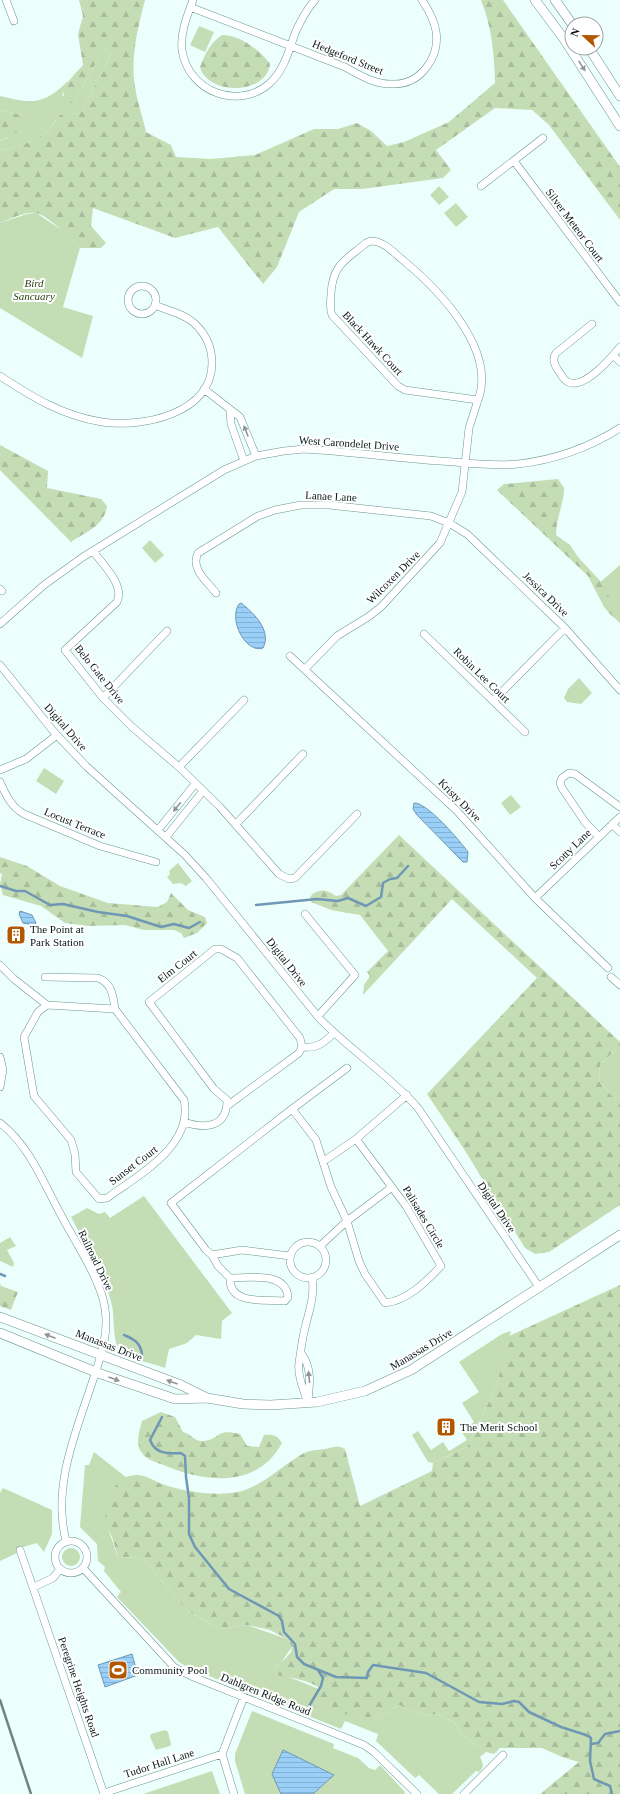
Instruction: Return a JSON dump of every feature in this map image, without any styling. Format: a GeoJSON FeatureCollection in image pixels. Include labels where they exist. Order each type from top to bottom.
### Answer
{"type":"FeatureCollection","features":[{"type":"Feature","properties":{"kind":"main road"},"geometry":{"type":"LineString","coordinates":[[535,0],[564,39],[620,126]]}},
{"type":"Feature","properties":{"kind":"main road"},"geometry":{"type":"LineString","coordinates":[[554,0],[566,16]]}},
{"type":"Feature","properties":{"kind":"main road"},"geometry":{"type":"LineString","coordinates":[[594,56],[620,96]]}},
{"type":"Feature","properties":{"kind":"main road","name":"Manassas Drive"},"geometry":{"type":"LineString","coordinates":[[0,1333],[96,1372],[175,1399],[207,1398],[243,1404],[308,1404],[341,1398],[364,1391],[411,1370],[620,1235]]}},
{"type":"Feature","properties":{"kind":"main road","name":"Manassas Drive"},"geometry":{"type":"LineString","coordinates":[[0,1317],[181,1385],[207,1398]]}},
{"type":"Feature","properties":{"kind":"street"},"geometry":{"type":"LineString","coordinates":[[6,0],[14,21]]}},
{"type":"Feature","properties":{"kind":"street"},"geometry":{"type":"LineString","coordinates":[[193,0],[182,38],[184,58],[194,78],[206,89],[214,93],[238,96],[249,95],[263,88],[278,73],[303,17],[315,0]]}},
{"type":"Feature","properties":{"kind":"street","name":"Hedgeford Street"},"geometry":{"type":"LineString","coordinates":[[190,7],[345,67],[378,83],[396,84],[405,83],[414,79],[427,68],[436,45],[436,29],[433,20],[422,0]]}},
{"type":"Feature","properties":{"kind":"street"},"geometry":{"type":"LineString","coordinates":[[481,186],[543,138]]}},
{"type":"Feature","properties":{"kind":"street","name":"Silver Meteor Court"},"geometry":{"type":"LineString","coordinates":[[514,161],[620,302]]}},
{"type":"Feature","properties":{"kind":"street","name":"Black Hawk Court"},"geometry":{"type":"LineString","coordinates":[[466,463],[469,428],[482,389],[482,369],[468,332],[424,277],[381,243],[376,241],[366,243],[338,266],[332,279],[330,305],[332,314],[398,386],[412,392],[478,400]]}},
{"type":"Feature","properties":{"kind":"street"},"geometry":{"type":"LineString","coordinates":[[0,376],[34,398],[66,413],[90,420],[122,423],[142,422],[171,413],[188,405],[204,389],[212,367],[210,348],[207,338],[192,321],[155,305]]}},
{"type":"Feature","properties":{"kind":"street"},"geometry":{"type":"LineString","coordinates":[[592,324],[554,356],[555,364],[564,380],[574,383],[579,382],[600,369],[620,347]]}},
{"type":"Feature","properties":{"kind":"street"},"geometry":{"type":"LineString","coordinates":[[613,355],[620,362]]}},
{"type":"Feature","properties":{"kind":"street"},"geometry":{"type":"LineString","coordinates":[[204,389],[216,397],[242,421],[256,456]]}},
{"type":"Feature","properties":{"kind":"street"},"geometry":{"type":"LineString","coordinates":[[230,411],[231,424],[244,461]]}},
{"type":"Feature","properties":{"kind":"street","name":"West Carondelet Drive"},"geometry":{"type":"LineString","coordinates":[[0,624],[44,585],[93,551],[205,481],[256,456],[284,451],[304,450],[497,465],[537,461],[587,445],[620,428]]}},
{"type":"Feature","properties":{"kind":"street","name":"Wilcoxen Drive"},"geometry":{"type":"LineString","coordinates":[[305,669],[337,636],[368,617],[388,600],[433,552],[440,543],[462,492],[466,463]]}},
{"type":"Feature","properties":{"kind":"street","name":"Lanae Lane"},"geometry":{"type":"LineString","coordinates":[[216,593],[196,569],[195,559],[198,554],[258,516],[275,510],[301,505],[329,505],[431,516],[449,523]]}},
{"type":"Feature","properties":{"kind":"street","name":"Jessica Drive"},"geometry":{"type":"LineString","coordinates":[[449,523],[467,534],[565,628],[620,690]]}},
{"type":"Feature","properties":{"kind":"street","name":"Belo Gate Drive"},"geometry":{"type":"LineString","coordinates":[[93,551],[117,586],[120,595],[117,602],[65,650],[103,698],[131,726],[203,791],[236,824],[279,874],[284,878],[295,878],[357,814]]}},
{"type":"Feature","properties":{"kind":"street"},"geometry":{"type":"LineString","coordinates":[[493,701],[565,628]]}},
{"type":"Feature","properties":{"kind":"street"},"geometry":{"type":"LineString","coordinates":[[103,698],[167,631]]}},
{"type":"Feature","properties":{"kind":"street","name":"Robin Lee Court"},"geometry":{"type":"LineString","coordinates":[[424,634],[525,732]]}},
{"type":"Feature","properties":{"kind":"street","name":"Kristy Drive"},"geometry":{"type":"LineString","coordinates":[[290,656],[457,811],[535,898],[608,968]]}},
{"type":"Feature","properties":{"kind":"street","name":"Digital Drive"},"geometry":{"type":"LineString","coordinates":[[0,665],[57,735],[86,766],[166,837],[206,878],[318,1016],[334,1033],[391,1079],[407,1095],[418,1108],[539,1287]]}},
{"type":"Feature","properties":{"kind":"street"},"geometry":{"type":"LineString","coordinates":[[178,767],[244,700]]}},
{"type":"Feature","properties":{"kind":"street"},"geometry":{"type":"LineString","coordinates":[[0,770],[26,759],[57,735]]}},
{"type":"Feature","properties":{"kind":"street"},"geometry":{"type":"LineString","coordinates":[[236,824],[303,754]]}},
{"type":"Feature","properties":{"kind":"street"},"geometry":{"type":"LineString","coordinates":[[599,837],[585,822],[562,788],[560,783],[562,778],[569,773],[575,774],[620,807]]}},
{"type":"Feature","properties":{"kind":"street","name":"Locust Terrace"},"geometry":{"type":"LineString","coordinates":[[0,782],[11,803],[17,810],[100,846],[156,862]]}},
{"type":"Feature","properties":{"kind":"street"},"geometry":{"type":"LineString","coordinates":[[158,830],[195,784]]}},
{"type":"Feature","properties":{"kind":"street"},"geometry":{"type":"LineString","coordinates":[[166,837],[203,791]]}},
{"type":"Feature","properties":{"kind":"street","name":"Scotty Lane"},"geometry":{"type":"LineString","coordinates":[[535,898],[620,817]]}},
{"type":"Feature","properties":{"kind":"street"},"geometry":{"type":"LineString","coordinates":[[612,824],[620,832]]}},
{"type":"Feature","properties":{"kind":"street"},"geometry":{"type":"LineString","coordinates":[[305,914],[355,975],[318,1016]]}},
{"type":"Feature","properties":{"kind":"street","name":"Elm Court"},"geometry":{"type":"LineString","coordinates":[[227,1106],[227,1100],[214,1089],[149,1002],[215,949],[221,949],[237,958],[300,1038],[302,1047]]}},
{"type":"Feature","properties":{"kind":"street"},"geometry":{"type":"LineString","coordinates":[[0,965],[14,979],[47,1005],[115,1009],[109,985],[105,980],[98,978],[45,977]]}},
{"type":"Feature","properties":{"kind":"street"},"geometry":{"type":"LineString","coordinates":[[611,977],[620,985]]}},
{"type":"Feature","properties":{"kind":"street","name":"Sunset Court"},"geometry":{"type":"LineString","coordinates":[[47,1005],[38,1012],[24,1037],[34,1096],[71,1140],[75,1154],[76,1172],[100,1199],[107,1198],[165,1154],[178,1136],[184,1122],[186,1107],[184,1100],[115,1009]]}},
{"type":"Feature","properties":{"kind":"street"},"geometry":{"type":"LineString","coordinates":[[184,1122],[202,1126],[212,1126],[220,1121],[226,1113],[227,1106],[299,1053],[302,1047],[312,1048],[320,1045],[334,1033]]}},
{"type":"Feature","properties":{"kind":"street"},"geometry":{"type":"LineString","coordinates":[[0,1057],[3,1070],[0,1087]]}},
{"type":"Feature","properties":{"kind":"street"},"geometry":{"type":"LineString","coordinates":[[230,1278],[229,1284],[233,1292],[243,1299],[284,1301],[288,1297],[287,1289],[282,1282],[268,1278],[230,1278],[218,1266],[212,1255],[206,1250],[171,1203],[347,1068]]}},
{"type":"Feature","properties":{"kind":"street"},"geometry":{"type":"LineString","coordinates":[[324,1162],[356,1139],[407,1095]]}},
{"type":"Feature","properties":{"kind":"street","name":"Palisades Circle"},"geometry":{"type":"LineString","coordinates":[[292,1109],[316,1140],[331,1187],[347,1221],[359,1261],[365,1274],[385,1303],[392,1302],[428,1280],[441,1266],[406,1206],[356,1139]]}},
{"type":"Feature","properties":{"kind":"street","name":"Railroad Drive"},"geometry":{"type":"LineString","coordinates":[[0,1123],[14,1135],[29,1155],[94,1278],[105,1307],[106,1334],[102,1356],[74,1434],[65,1474],[62,1510],[66,1541]]}},
{"type":"Feature","properties":{"kind":"street","name":"Palisades Circle"},"geometry":{"type":"LineString","coordinates":[[320,1246],[347,1221],[392,1187]]}},
{"type":"Feature","properties":{"kind":"street"},"geometry":{"type":"LineString","coordinates":[[310,1242],[320,1246],[324,1251],[326,1262],[320,1273],[312,1277],[304,1277],[295,1272],[292,1267],[290,1256],[292,1251],[300,1244],[310,1242]]}},
{"type":"Feature","properties":{"kind":"street"},"geometry":{"type":"LineString","coordinates":[[212,1255],[242,1250],[290,1256]]}},
{"type":"Feature","properties":{"kind":"street"},"geometry":{"type":"LineString","coordinates":[[308,1404],[302,1385],[298,1363],[302,1353],[303,1337],[312,1301],[312,1277]]}},
{"type":"Feature","properties":{"kind":"street"},"geometry":{"type":"LineString","coordinates":[[66,1541],[78,1542],[85,1549],[88,1558],[83,1568],[78,1572],[70,1573],[60,1569],[56,1562],[55,1554],[60,1545],[66,1541]]}},
{"type":"Feature","properties":{"kind":"street","name":"Peregrine Heights Road"},"geometry":{"type":"LineString","coordinates":[[20,1550],[104,1794]]}},
{"type":"Feature","properties":{"kind":"street","name":"Dahlgren Ridge Road"},"geometry":{"type":"LineString","coordinates":[[83,1568],[174,1667],[191,1676],[364,1745],[374,1752],[417,1794]]}},
{"type":"Feature","properties":{"kind":"street"},"geometry":{"type":"LineString","coordinates":[[34,1587],[50,1580],[60,1569]]}},
{"type":"Feature","properties":{"kind":"street"},"geometry":{"type":"LineString","coordinates":[[234,1794],[222,1754],[244,1697]]}},
{"type":"Feature","properties":{"kind":"street","name":"Tudor Hall Lane"},"geometry":{"type":"LineString","coordinates":[[104,1794],[222,1754]]}},
{"type":"Feature","properties":{"kind":"street"},"geometry":{"type":"LineString","coordinates":[[464,1794],[503,1755]]}},
{"type":"Feature","properties":{"kind":"green space"},"geometry":{"type":"Polygon","coordinates":[[[79,0],[145,0],[137,32],[133,65],[136,92],[146,132],[171,145],[176,157],[211,159],[255,155],[314,129],[338,129],[357,123],[371,131],[387,146],[404,142],[449,122],[495,83],[492,41],[488,20],[481,0],[503,0],[620,167],[620,220],[549,125],[532,110],[495,108],[436,150],[451,170],[443,178],[362,189],[334,189],[299,212],[277,267],[263,284],[218,227],[175,238],[93,208],[91,226],[106,243],[101,248],[80,248],[47,218],[36,213],[23,214],[0,223],[0,151],[33,141],[49,130],[60,115],[72,115],[83,109],[111,54],[107,50],[102,52],[75,100],[72,103],[65,103],[65,87],[83,65],[78,34],[83,16],[79,0]]]}},
{"type":"Feature","properties":{"kind":"green space"},"geometry":{"type":"Polygon","coordinates":[[[199,26],[214,32],[205,52],[190,45],[199,26]]]}},
{"type":"Feature","properties":{"kind":"green space"},"geometry":{"type":"Polygon","coordinates":[[[222,35],[242,40],[249,44],[270,64],[266,74],[259,82],[249,86],[237,88],[225,87],[214,83],[205,76],[200,67],[202,62],[211,45],[222,35]]]}},
{"type":"Feature","properties":{"kind":"green space"},"geometry":{"type":"Polygon","coordinates":[[[107,50],[111,54],[83,109],[77,113],[55,121],[49,130],[33,141],[0,151],[0,141],[7,138],[23,115],[0,110],[0,96],[30,101],[38,100],[52,94],[69,80],[62,96],[75,100],[102,52],[107,50]]]}},
{"type":"Feature","properties":{"kind":"green space"},"geometry":{"type":"Polygon","coordinates":[[[0,110],[23,115],[26,121],[20,131],[0,141],[0,110]]]}},
{"type":"Feature","properties":{"kind":"green space"},"geometry":{"type":"Polygon","coordinates":[[[439,186],[449,197],[439,205],[430,195],[439,186]]]}},
{"type":"Feature","properties":{"kind":"green space"},"geometry":{"type":"Polygon","coordinates":[[[456,203],[468,217],[456,227],[444,213],[456,203]]]}},
{"type":"Feature","properties":{"kind":"green space","name":"Bird Sancuary"},"geometry":{"type":"Polygon","coordinates":[[[36,213],[65,232],[80,248],[63,307],[93,316],[82,358],[0,308],[0,223],[27,214],[36,213]]]}},
{"type":"Feature","properties":{"kind":"green space"},"geometry":{"type":"Polygon","coordinates":[[[0,445],[48,471],[47,488],[101,499],[107,506],[99,523],[71,542],[0,470],[0,445]]]}},
{"type":"Feature","properties":{"kind":"green space"},"geometry":{"type":"Polygon","coordinates":[[[558,479],[564,488],[556,535],[570,545],[578,557],[604,585],[609,597],[620,608],[620,623],[604,607],[588,576],[497,490],[504,484],[558,479]]]}},
{"type":"Feature","properties":{"kind":"green space"},"geometry":{"type":"Polygon","coordinates":[[[150,540],[164,555],[155,563],[142,548],[150,540]]]}},
{"type":"Feature","properties":{"kind":"green space"},"geometry":{"type":"Polygon","coordinates":[[[620,565],[620,610],[597,585],[620,565]]]}},
{"type":"Feature","properties":{"kind":"green space"},"geometry":{"type":"Polygon","coordinates":[[[579,678],[592,693],[581,704],[567,702],[564,698],[568,689],[579,678]]]}},
{"type":"Feature","properties":{"kind":"green space"},"geometry":{"type":"Polygon","coordinates":[[[44,768],[64,781],[56,794],[36,781],[44,768]]]}},
{"type":"Feature","properties":{"kind":"green space"},"geometry":{"type":"Polygon","coordinates":[[[511,795],[521,807],[510,815],[501,803],[511,795]]]}},
{"type":"Feature","properties":{"kind":"green space"},"geometry":{"type":"Polygon","coordinates":[[[399,835],[620,1042],[620,1045],[600,1065],[599,1081],[612,1096],[620,1099],[620,1205],[549,1252],[535,1254],[525,1248],[464,1149],[427,1094],[537,978],[452,899],[363,995],[364,985],[370,976],[367,972],[388,951],[360,915],[331,910],[311,902],[310,897],[316,892],[322,890],[336,896],[341,895],[399,835]]]}},
{"type":"Feature","properties":{"kind":"green space"},"geometry":{"type":"Polygon","coordinates":[[[0,857],[27,866],[60,886],[108,903],[158,907],[167,902],[171,893],[188,910],[205,917],[207,923],[197,933],[184,938],[181,933],[174,930],[144,930],[125,925],[88,926],[65,923],[41,906],[3,895],[0,884],[2,874],[0,873],[0,857]]]}},
{"type":"Feature","properties":{"kind":"green space"},"geometry":{"type":"Polygon","coordinates":[[[178,863],[192,881],[186,886],[181,883],[173,884],[167,877],[170,874],[169,871],[178,863]]]}},
{"type":"Feature","properties":{"kind":"green space"},"geometry":{"type":"Polygon","coordinates":[[[620,1045],[620,1099],[612,1096],[599,1081],[600,1065],[620,1045]]]}},
{"type":"Feature","properties":{"kind":"green space"},"geometry":{"type":"Polygon","coordinates":[[[144,1196],[232,1313],[222,1321],[221,1339],[196,1335],[187,1343],[169,1349],[165,1368],[129,1356],[117,1346],[113,1311],[109,1294],[100,1272],[71,1217],[87,1208],[99,1214],[105,1212],[110,1218],[144,1196]]]}},
{"type":"Feature","properties":{"kind":"green space"},"geometry":{"type":"Polygon","coordinates":[[[10,1237],[16,1246],[7,1250],[14,1263],[13,1267],[0,1261],[0,1243],[10,1237]]]}},
{"type":"Feature","properties":{"kind":"green space"},"geometry":{"type":"Polygon","coordinates":[[[0,1283],[1,1286],[18,1292],[11,1310],[0,1306],[0,1283]]]}},
{"type":"Feature","properties":{"kind":"green space"},"geometry":{"type":"Polygon","coordinates":[[[620,1285],[620,1794],[540,1794],[579,1762],[562,1757],[542,1748],[481,1748],[462,1735],[454,1722],[437,1714],[422,1716],[399,1705],[377,1719],[315,1709],[321,1690],[317,1686],[299,1679],[273,1674],[271,1670],[291,1652],[292,1647],[287,1639],[270,1630],[247,1625],[220,1629],[188,1611],[142,1558],[118,1557],[112,1537],[106,1525],[106,1508],[111,1492],[121,1480],[128,1477],[136,1475],[142,1476],[171,1487],[202,1493],[233,1493],[259,1484],[304,1453],[338,1447],[345,1449],[360,1506],[432,1471],[433,1463],[467,1447],[496,1387],[509,1336],[620,1285]]]}},
{"type":"Feature","properties":{"kind":"green space"},"geometry":{"type":"Polygon","coordinates":[[[511,1331],[496,1387],[467,1447],[433,1463],[428,1462],[412,1435],[418,1431],[431,1450],[443,1442],[449,1451],[467,1440],[461,1431],[474,1422],[462,1403],[479,1392],[459,1362],[502,1334],[511,1331]]]}},
{"type":"Feature","properties":{"kind":"green space"},"geometry":{"type":"Polygon","coordinates":[[[161,1412],[175,1417],[183,1432],[200,1441],[213,1439],[226,1432],[240,1434],[247,1446],[259,1447],[264,1435],[272,1435],[278,1438],[282,1443],[272,1458],[259,1468],[245,1475],[230,1478],[214,1478],[181,1472],[146,1458],[139,1446],[138,1438],[142,1421],[161,1412]]]}},
{"type":"Feature","properties":{"kind":"green space"},"geometry":{"type":"Polygon","coordinates":[[[94,1452],[127,1478],[118,1484],[106,1523],[118,1557],[142,1558],[188,1611],[220,1629],[247,1625],[287,1639],[292,1647],[282,1661],[271,1670],[324,1691],[377,1719],[399,1705],[422,1716],[437,1714],[454,1722],[462,1735],[481,1748],[500,1748],[494,1754],[486,1752],[480,1757],[483,1765],[481,1770],[479,1772],[476,1771],[452,1794],[439,1794],[419,1775],[415,1778],[376,1741],[378,1734],[345,1721],[341,1729],[261,1697],[263,1690],[240,1681],[236,1687],[187,1667],[179,1662],[117,1597],[121,1592],[104,1571],[105,1567],[98,1561],[97,1544],[80,1527],[85,1465],[89,1465],[94,1452]]]}},
{"type":"Feature","properties":{"kind":"green space"},"geometry":{"type":"Polygon","coordinates":[[[3,1488],[52,1510],[52,1534],[44,1552],[37,1543],[20,1548],[17,1553],[0,1561],[0,1493],[3,1488]]]}},
{"type":"Feature","properties":{"kind":"green space"},"geometry":{"type":"Polygon","coordinates":[[[71,1548],[77,1551],[80,1557],[77,1563],[71,1566],[65,1563],[62,1557],[65,1551],[71,1548]]]}},
{"type":"Feature","properties":{"kind":"green space"},"geometry":{"type":"Polygon","coordinates":[[[252,1711],[334,1744],[333,1748],[358,1758],[369,1768],[375,1770],[380,1765],[405,1792],[404,1794],[245,1794],[235,1761],[235,1754],[252,1711]]]}},
{"type":"Feature","properties":{"kind":"green space"},"geometry":{"type":"Polygon","coordinates":[[[165,1730],[168,1732],[171,1744],[170,1746],[156,1750],[150,1737],[151,1734],[165,1730]]]}},
{"type":"Feature","properties":{"kind":"green space"},"geometry":{"type":"Polygon","coordinates":[[[212,1771],[220,1794],[143,1794],[212,1771]]]}},
{"type":"Feature","properties":{"kind":"water"},"geometry":{"type":"Polygon","coordinates":[[[241,603],[256,617],[263,629],[265,642],[263,648],[251,646],[240,634],[237,627],[236,611],[241,603]]]}},
{"type":"Feature","properties":{"kind":"water"},"geometry":{"type":"Polygon","coordinates":[[[414,803],[420,804],[435,815],[451,831],[468,852],[467,862],[463,862],[417,815],[413,809],[414,803]]]}},
{"type":"Feature","properties":{"kind":"water"},"geometry":{"type":"Polygon","coordinates":[[[20,911],[32,915],[36,923],[34,925],[23,923],[19,914],[20,911]]]}},
{"type":"Feature","properties":{"kind":"water","name":"Community Pool"},"geometry":{"type":"Polygon","coordinates":[[[132,1654],[138,1675],[105,1687],[98,1665],[132,1654]]]}},
{"type":"Feature","properties":{"kind":"water"},"geometry":{"type":"Polygon","coordinates":[[[283,1750],[334,1775],[313,1794],[281,1794],[272,1774],[283,1750]]]}},
{"type":"Feature","properties":{"kind":"waterway"},"geometry":{"type":"LineString","coordinates":[[256,905],[317,899],[338,901],[348,898],[366,906],[381,897],[383,883],[390,879],[397,878],[408,866]]}},
{"type":"Feature","properties":{"kind":"waterway"},"geometry":{"type":"LineString","coordinates":[[0,886],[16,891],[25,891],[50,905],[63,904],[98,912],[127,916],[161,927],[174,924],[189,928],[200,922]]}},
{"type":"Feature","properties":{"kind":"waterway"},"geometry":{"type":"LineString","coordinates":[[0,1274],[5,1276]]}},
{"type":"Feature","properties":{"kind":"waterway"},"geometry":{"type":"LineString","coordinates":[[124,1335],[139,1344],[142,1355]]}},
{"type":"Feature","properties":{"kind":"waterway"},"geometry":{"type":"LineString","coordinates":[[162,1417],[150,1440],[152,1445],[159,1451],[167,1453],[181,1453],[185,1456],[189,1498],[189,1534],[195,1547],[229,1589],[279,1616],[282,1621],[284,1632],[295,1644],[297,1657],[304,1664],[336,1677],[367,1678],[368,1672],[373,1665],[426,1673],[479,1702],[502,1704],[514,1701],[519,1702],[529,1712],[561,1727],[591,1738],[590,1761],[594,1779],[610,1786],[612,1794]]}},
{"type":"Feature","properties":{"kind":"waterway"},"geometry":{"type":"LineString","coordinates":[[305,1713],[321,1686],[323,1678],[318,1670]]}},
{"type":"Feature","properties":{"kind":"waterway"},"geometry":{"type":"LineString","coordinates":[[591,1744],[598,1743],[605,1734],[620,1731]]}},
{"type":"Feature","properties":{"kind":"railway"},"geometry":{"type":"LineString","coordinates":[[0,1700],[31,1794]]}},
{"type":"Feature","properties":{"kind":"place","name":"The Point at Park Station"},"geometry":{"type":"Point","coordinates":[16,935]}},
{"type":"Feature","properties":{"kind":"place","name":"The Merit School"},"geometry":{"type":"Point","coordinates":[446,1427]}},
{"type":"Feature","properties":{"kind":"place","name":"Community Pool"},"geometry":{"type":"Point","coordinates":[118,1670]}}]}
